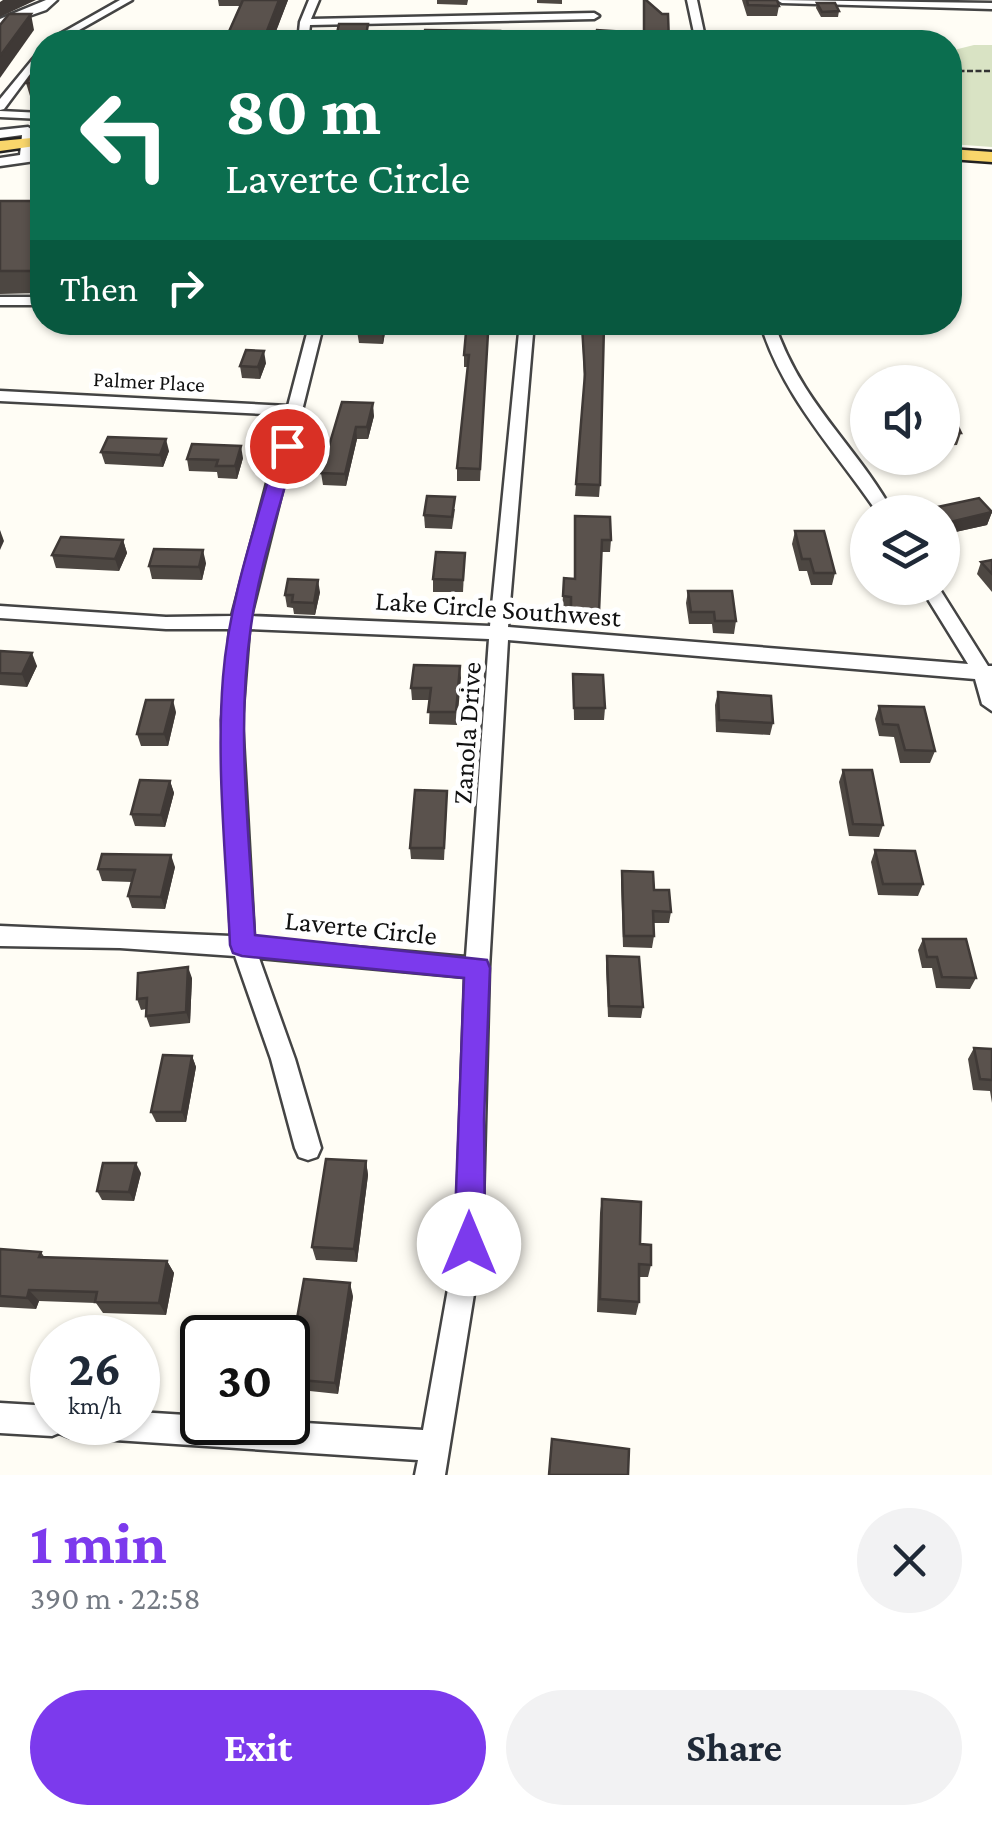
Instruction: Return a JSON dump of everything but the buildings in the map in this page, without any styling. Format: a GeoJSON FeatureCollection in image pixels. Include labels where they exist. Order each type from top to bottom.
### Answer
{"type":"FeatureCollection","features":[{"type":"Feature","properties":{"kind":"main road"},"geometry":{"type":"LineString","coordinates":[[0,146],[25,151],[30,148]]}},
{"type":"Feature","properties":{"kind":"main road"},"geometry":{"type":"LineString","coordinates":[[962,155],[992,156]]}},
{"type":"Feature","properties":{"kind":"street"},"geometry":{"type":"LineString","coordinates":[[0,23],[42,8],[52,0]]}},
{"type":"Feature","properties":{"kind":"street"},"geometry":{"type":"LineString","coordinates":[[73,30],[127,0]]}},
{"type":"Feature","properties":{"kind":"street"},"geometry":{"type":"LineString","coordinates":[[303,30],[314,0]]}},
{"type":"Feature","properties":{"kind":"street"},"geometry":{"type":"LineString","coordinates":[[497,0],[504,16]]}},
{"type":"Feature","properties":{"kind":"street"},"geometry":{"type":"LineString","coordinates":[[692,0],[699,30]]}},
{"type":"Feature","properties":{"kind":"street"},"geometry":{"type":"LineString","coordinates":[[782,0],[992,6]]}},
{"type":"Feature","properties":{"kind":"street"},"geometry":{"type":"LineString","coordinates":[[306,22],[594,16]]}},
{"type":"Feature","properties":{"kind":"street"},"geometry":{"type":"LineString","coordinates":[[30,68],[0,111],[30,115]]}},
{"type":"Feature","properties":{"kind":"street"},"geometry":{"type":"LineString","coordinates":[[0,134],[28,131],[25,151]]}},
{"type":"Feature","properties":{"kind":"street"},"geometry":{"type":"LineString","coordinates":[[0,162],[30,152]]}},
{"type":"Feature","properties":{"kind":"street"},"geometry":{"type":"LineString","coordinates":[[0,300],[30,301]]}},
{"type":"Feature","properties":{"kind":"street"},"geometry":{"type":"LineString","coordinates":[[308,1148],[283,1059],[242,945],[232,720],[240,622],[314,335]]}},
{"type":"Feature","properties":{"kind":"street","name":"Zanola Drive"},"geometry":{"type":"LineString","coordinates":[[433,1461],[469,1244],[477,968],[500,633],[527,335]]}},
{"type":"Feature","properties":{"kind":"street"},"geometry":{"type":"LineString","coordinates":[[770,335],[797,394],[824,425],[872,495]]}},
{"type":"Feature","properties":{"kind":"street","name":"Palmer Place"},"geometry":{"type":"LineString","coordinates":[[0,396],[296,411]]}},
{"type":"Feature","properties":{"kind":"street"},"geometry":{"type":"LineString","coordinates":[[941,605],[987,673],[992,704]]}},
{"type":"Feature","properties":{"kind":"street","name":"Lake Circle Southwest"},"geometry":{"type":"LineString","coordinates":[[0,612],[166,623],[240,622],[500,633],[987,673]]}},
{"type":"Feature","properties":{"kind":"street","name":"Laverte Circle"},"geometry":{"type":"LineString","coordinates":[[0,936],[242,945],[477,968]]}},
{"type":"Feature","properties":{"kind":"street"},"geometry":{"type":"LineString","coordinates":[[0,1418],[30,1420]]}},
{"type":"Feature","properties":{"kind":"street"},"geometry":{"type":"LineString","coordinates":[[160,1432],[433,1461]]}},
{"type":"Feature","properties":{"kind":"path"},"geometry":{"type":"LineString","coordinates":[[962,71],[992,72]]}},
{"type":"Feature","properties":{"kind":"green space"},"geometry":{"type":"Polygon","coordinates":[[[992,45],[992,147],[962,145],[962,48],[992,45]]]}},
{"type":"Feature","properties":{"kind":"route"},"geometry":{"type":"LineString","coordinates":[[287,446],[240,622],[234,678],[232,720],[242,945],[477,968],[469,1244]]}}]}
